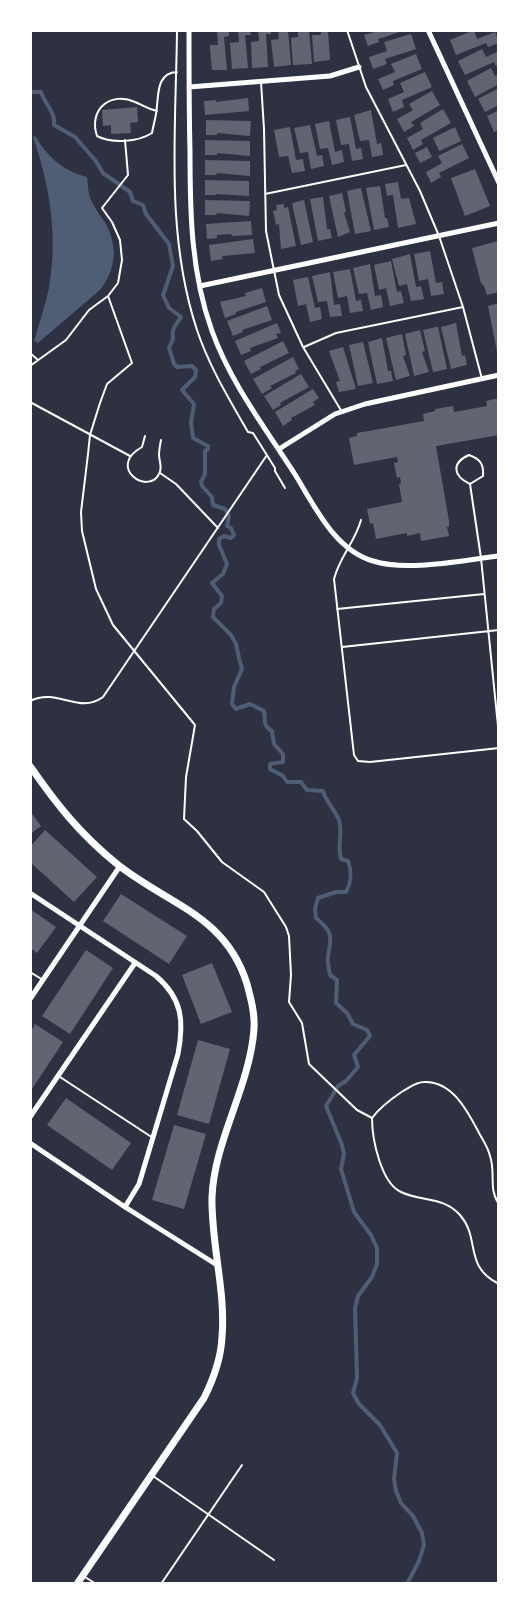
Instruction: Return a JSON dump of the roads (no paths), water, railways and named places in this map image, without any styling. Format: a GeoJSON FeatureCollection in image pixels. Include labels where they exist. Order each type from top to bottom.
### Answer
{"type":"FeatureCollection","features":[{"type":"Feature","properties":{"kind":"street"},"geometry":{"type":"LineString","coordinates":[[189,30],[190,222],[207,315],[223,359],[247,402],[326,524],[347,547],[371,561],[397,566],[499,556]]}},
{"type":"Feature","properties":{"kind":"street"},"geometry":{"type":"LineString","coordinates":[[428,30],[499,183]]}},
{"type":"Feature","properties":{"kind":"street"},"geometry":{"type":"LineString","coordinates":[[189,87],[330,76],[358,67]]}},
{"type":"Feature","properties":{"kind":"street"},"geometry":{"type":"LineString","coordinates":[[200,285],[499,223]]}},
{"type":"Feature","properties":{"kind":"street"},"geometry":{"type":"LineString","coordinates":[[279,449],[342,412],[365,404],[499,375]]}},
{"type":"Feature","properties":{"kind":"street"},"geometry":{"type":"LineString","coordinates":[[30,766],[59,807],[88,839],[120,866],[198,917],[225,940],[241,965],[251,1000],[254,1028],[250,1053],[225,1138],[212,1196],[222,1338],[211,1384],[204,1398],[77,1584]]}},
{"type":"Feature","properties":{"kind":"street"},"geometry":{"type":"LineString","coordinates":[[30,999],[120,866]]}},
{"type":"Feature","properties":{"kind":"street"},"geometry":{"type":"LineString","coordinates":[[30,893],[156,976],[170,991],[181,1014],[182,1025],[178,1054],[139,1184],[124,1208]]}},
{"type":"Feature","properties":{"kind":"street"},"geometry":{"type":"LineString","coordinates":[[30,1117],[135,963]]}},
{"type":"Feature","properties":{"kind":"street"},"geometry":{"type":"LineString","coordinates":[[30,1143],[124,1208],[217,1264]]}},
{"type":"Feature","properties":{"kind":"lane"},"geometry":{"type":"LineString","coordinates":[[347,30],[358,67],[374,104],[439,236],[463,307],[482,379]]}},
{"type":"Feature","properties":{"kind":"lane"},"geometry":{"type":"LineString","coordinates":[[261,81],[266,231],[279,295],[303,347],[342,412]]}},
{"type":"Feature","properties":{"kind":"lane"},"geometry":{"type":"LineString","coordinates":[[265,194],[406,165]]}},
{"type":"Feature","properties":{"kind":"lane"},"geometry":{"type":"LineString","coordinates":[[303,347],[336,333],[463,307]]}},
{"type":"Feature","properties":{"kind":"lane"},"geometry":{"type":"LineString","coordinates":[[469,455],[477,458],[484,469],[483,476],[470,484],[461,480],[456,472],[461,458],[469,455]]}},
{"type":"Feature","properties":{"kind":"lane"},"geometry":{"type":"LineString","coordinates":[[470,484],[481,558],[499,736]]}},
{"type":"Feature","properties":{"kind":"lane"},"geometry":{"type":"LineString","coordinates":[[361,520],[357,535],[338,564],[334,579],[354,755],[358,761],[370,762],[499,748]]}},
{"type":"Feature","properties":{"kind":"lane"},"geometry":{"type":"LineString","coordinates":[[337,609],[484,594]]}},
{"type":"Feature","properties":{"kind":"lane"},"geometry":{"type":"LineString","coordinates":[[342,646],[499,630]]}},
{"type":"Feature","properties":{"kind":"lane"},"geometry":{"type":"LineString","coordinates":[[30,972],[43,980]]}},
{"type":"Feature","properties":{"kind":"lane"},"geometry":{"type":"LineString","coordinates":[[58,1076],[153,1138]]}},
{"type":"Feature","properties":{"kind":"lane"},"geometry":{"type":"LineString","coordinates":[[161,1584],[242,1465]]}},
{"type":"Feature","properties":{"kind":"lane"},"geometry":{"type":"LineString","coordinates":[[151,1475],[274,1560]]}},
{"type":"Feature","properties":{"kind":"lane"},"geometry":{"type":"LineString","coordinates":[[83,1575],[96,1584]]}},
{"type":"Feature","properties":{"kind":"water"},"geometry":{"type":"Polygon","coordinates":[[[35,136],[45,150],[63,167],[87,177],[90,197],[106,224],[114,250],[112,266],[100,290],[38,343],[34,341],[49,288],[53,249],[48,192],[33,137],[35,136]]]}},
{"type":"Feature","properties":{"kind":"waterway"},"geometry":{"type":"LineString","coordinates":[[30,92],[41,92],[52,112],[54,125],[75,137],[103,173],[130,192],[133,201],[143,205],[146,214],[169,244],[173,266],[163,295],[169,308],[181,317],[173,329],[173,339],[169,348],[177,367],[192,366],[196,370],[195,377],[182,390],[194,404],[191,422],[193,438],[208,446],[205,451],[205,474],[201,482],[212,497],[213,505],[225,509],[229,516],[227,526],[231,528],[234,535],[231,538],[224,536],[219,539],[219,545],[227,564],[223,574],[212,583],[222,596],[221,603],[214,609],[213,617],[231,635],[236,644],[242,669],[234,687],[232,704],[236,709],[250,704],[264,711],[266,724],[272,731],[274,744],[283,754],[283,762],[270,764],[270,769],[283,776],[287,782],[301,782],[307,790],[323,791],[339,820],[340,854],[341,859],[348,861],[350,880],[346,892],[336,892],[318,898],[315,909],[316,918],[326,927],[330,935],[328,963],[330,975],[337,980],[336,1003],[347,1013],[353,1024],[367,1030],[370,1036],[354,1055],[358,1067],[346,1081],[338,1086],[326,1106],[342,1145],[344,1154],[341,1169],[354,1212],[371,1235],[377,1248],[377,1264],[372,1277],[358,1296],[355,1308],[357,1378],[353,1393],[359,1404],[380,1425],[397,1453],[394,1479],[396,1491],[401,1503],[413,1516],[422,1533],[424,1545],[419,1561],[407,1584]]}}]}
